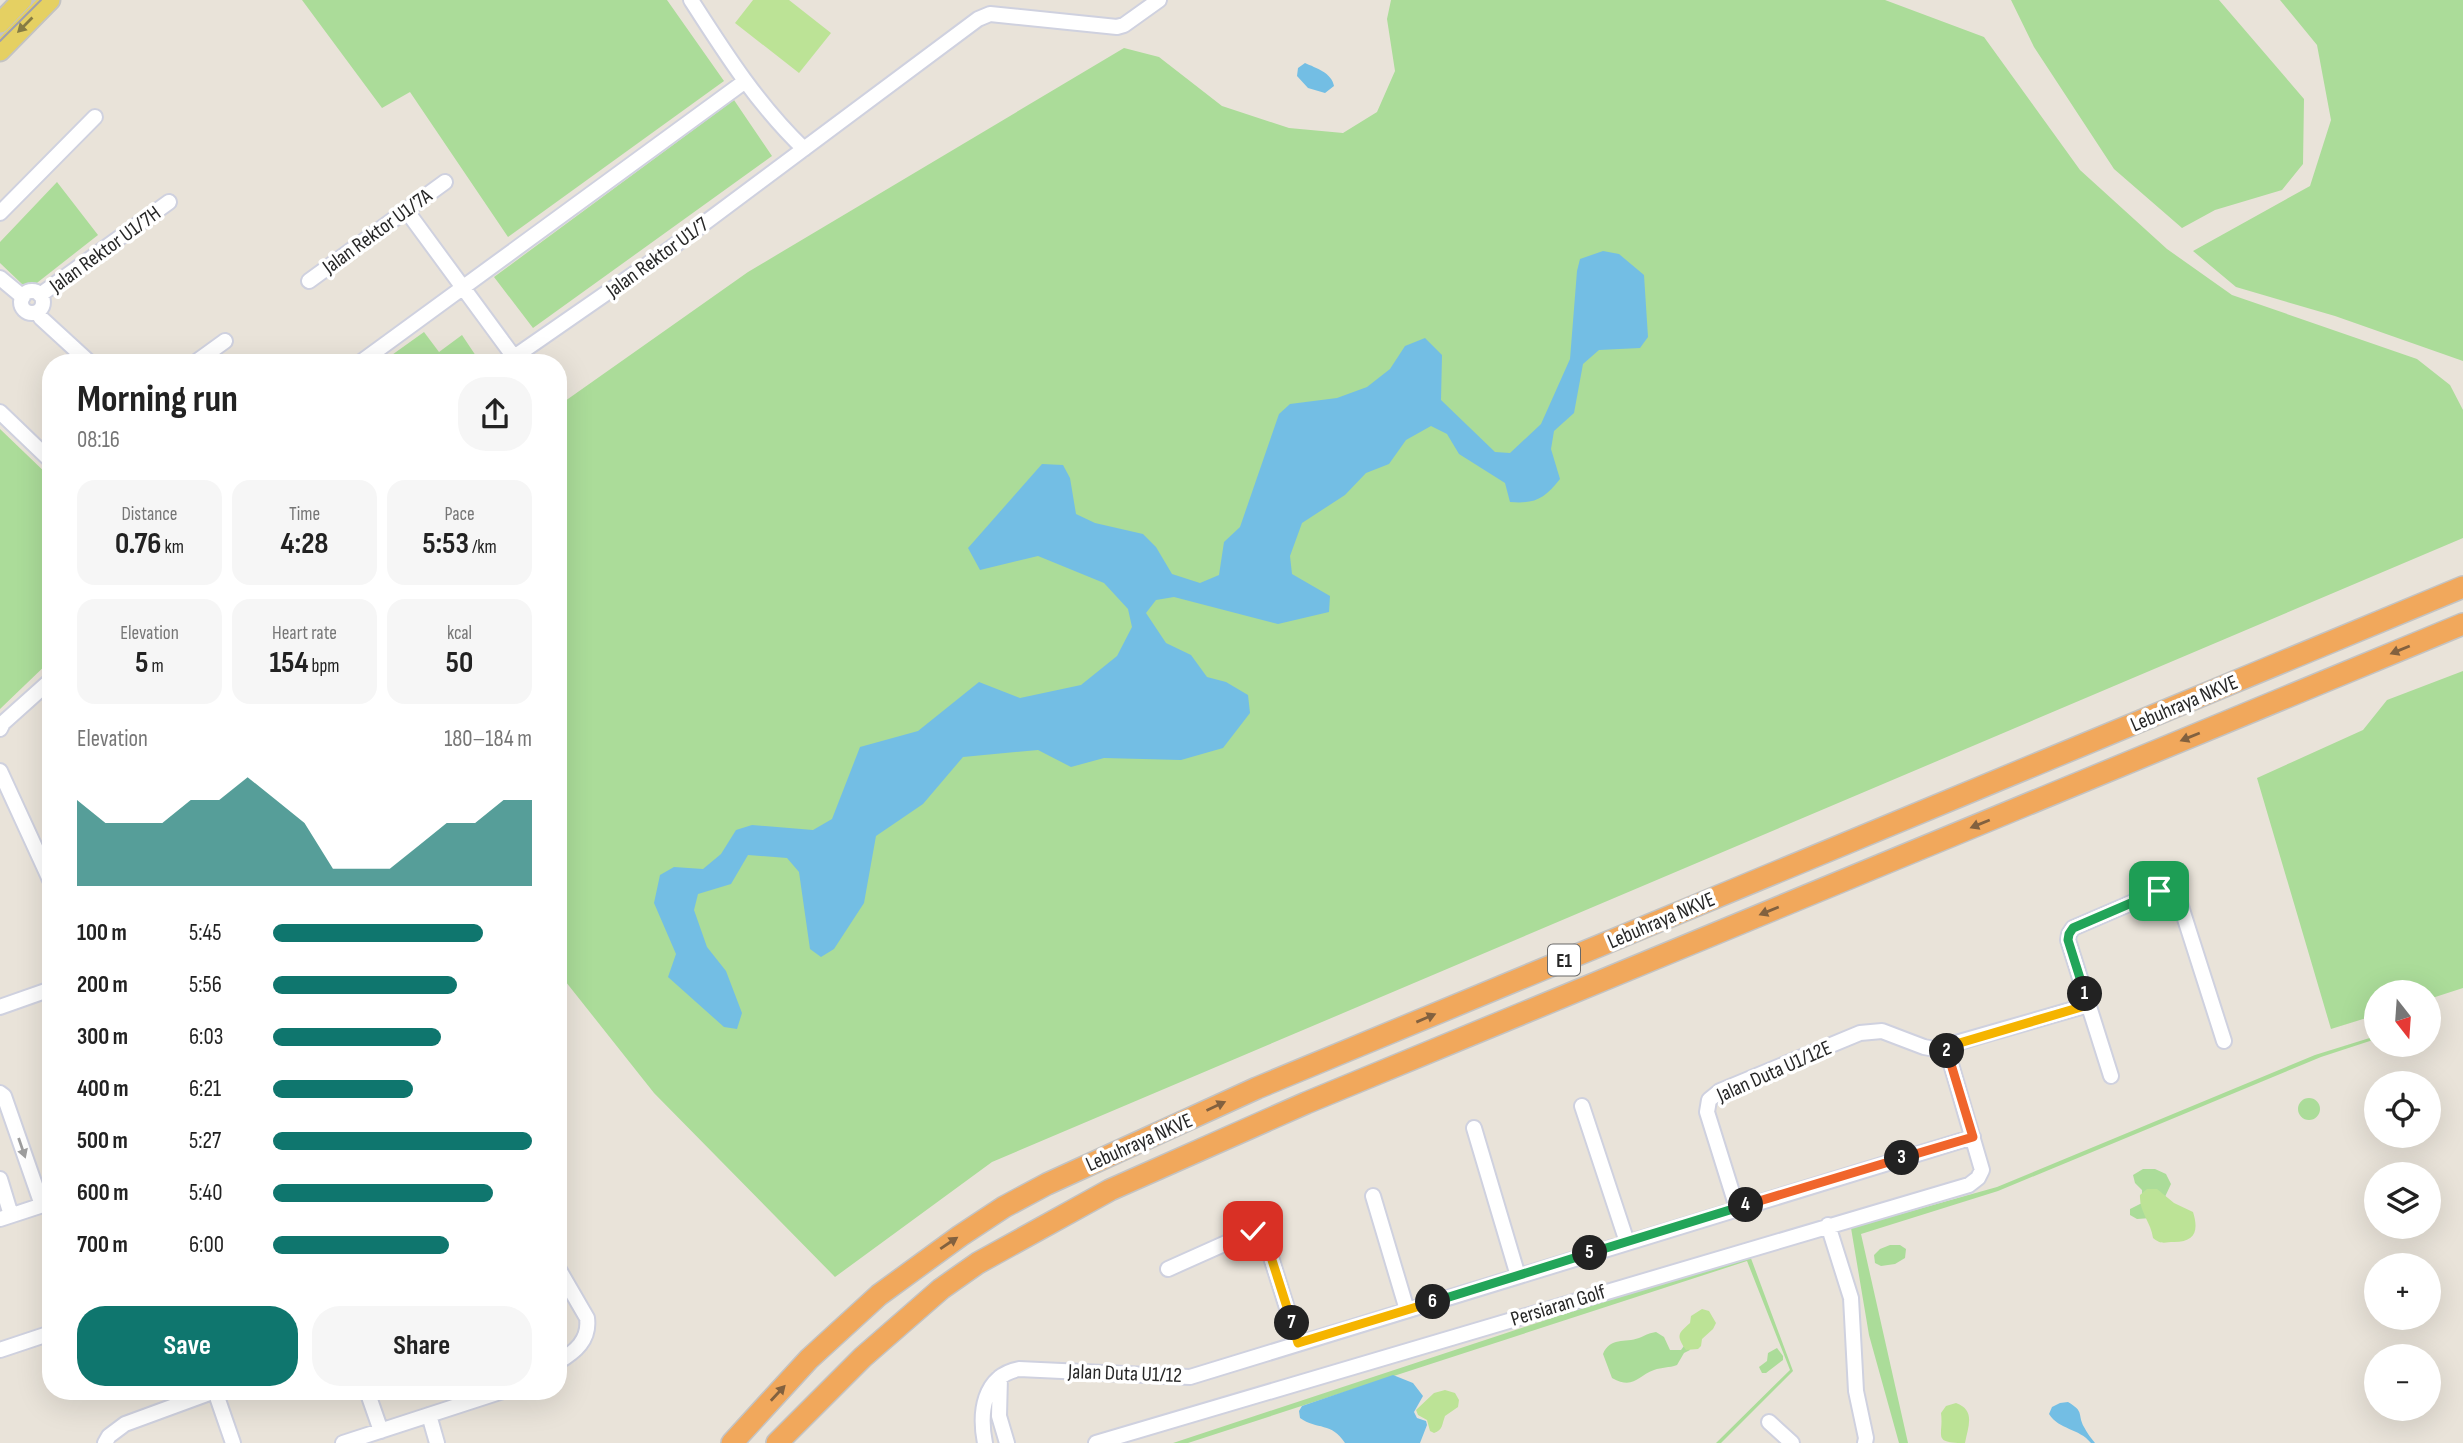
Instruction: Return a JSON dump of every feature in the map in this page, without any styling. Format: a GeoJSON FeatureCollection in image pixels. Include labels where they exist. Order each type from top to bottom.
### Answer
{"type":"FeatureCollection","features":[{"type":"Feature","properties":{"kind":"highway","name":"Lebuhraya NKVE"},"geometry":{"type":"LineString","coordinates":[[732,1443],[817,1351],[879,1295],[960,1236],[1004,1207],[1047,1184],[1257,1088],[2463,587]]}},
{"type":"Feature","properties":{"kind":"highway","name":"Lebuhraya NKVE"},"geometry":{"type":"LineString","coordinates":[[777,1443],[863,1357],[941,1289],[978,1263],[1110,1190],[1306,1102],[2463,624]]}},
{"type":"Feature","properties":{"kind":"main road"},"geometry":{"type":"LineString","coordinates":[[0,23],[22,0]]}},
{"type":"Feature","properties":{"kind":"main road"},"geometry":{"type":"LineString","coordinates":[[0,51],[50,0]]}},
{"type":"Feature","properties":{"kind":"street"},"geometry":{"type":"LineString","coordinates":[[691,0],[744,82],[781,127],[804,149]]}},
{"type":"Feature","properties":{"kind":"street"},"geometry":{"type":"LineString","coordinates":[[990,7],[1117,27],[1124,25],[1159,0]]}},
{"type":"Feature","properties":{"kind":"street","name":"Jalan Rektor U1/7"},"geometry":{"type":"LineString","coordinates":[[520,354],[667,251],[978,19],[990,7]]}},
{"type":"Feature","properties":{"kind":"street"},"geometry":{"type":"LineString","coordinates":[[372,354],[744,82]]}},
{"type":"Feature","properties":{"kind":"street"},"geometry":{"type":"LineString","coordinates":[[0,213],[95,117]]}},
{"type":"Feature","properties":{"kind":"street","name":"Jalan Rektor U1/7A"},"geometry":{"type":"LineString","coordinates":[[309,281],[445,182]]}},
{"type":"Feature","properties":{"kind":"street","name":"Jalan Rektor U1/7H"},"geometry":{"type":"LineString","coordinates":[[40,296],[169,202]]}},
{"type":"Feature","properties":{"kind":"street"},"geometry":{"type":"LineString","coordinates":[[406,210],[507,354]]}},
{"type":"Feature","properties":{"kind":"street"},"geometry":{"type":"LineString","coordinates":[[0,278],[23,297]]}},
{"type":"Feature","properties":{"kind":"street"},"geometry":{"type":"LineString","coordinates":[[31,292],[40,296],[42,304],[37,312],[24,310],[21,304],[23,297],[31,292]]}},
{"type":"Feature","properties":{"kind":"street"},"geometry":{"type":"LineString","coordinates":[[37,312],[80,354]]}},
{"type":"Feature","properties":{"kind":"street"},"geometry":{"type":"LineString","coordinates":[[207,354],[225,341]]}},
{"type":"Feature","properties":{"kind":"street"},"geometry":{"type":"LineString","coordinates":[[0,412],[42,452]]}},
{"type":"Feature","properties":{"kind":"street"},"geometry":{"type":"LineString","coordinates":[[0,729],[3,723],[42,688]]}},
{"type":"Feature","properties":{"kind":"street"},"geometry":{"type":"LineString","coordinates":[[0,772],[42,863]]}},
{"type":"Feature","properties":{"kind":"street"},"geometry":{"type":"LineString","coordinates":[[2111,1076],[2068,940],[2069,934],[2073,928],[2159,891],[2172,893],[2179,900],[2224,1041]]}},
{"type":"Feature","properties":{"kind":"street"},"geometry":{"type":"LineString","coordinates":[[0,1007],[42,992]]}},
{"type":"Feature","properties":{"kind":"street"},"geometry":{"type":"LineString","coordinates":[[1973,1137],[1946,1047],[2088,1005]]}},
{"type":"Feature","properties":{"kind":"street","name":"Jalan Duta U1/12E"},"geometry":{"type":"LineString","coordinates":[[1737,1208],[1707,1112],[1709,1100],[1720,1091],[1860,1033],[1882,1031],[1924,1047],[1946,1047]]}},
{"type":"Feature","properties":{"kind":"street"},"geometry":{"type":"LineString","coordinates":[[0,1093],[4,1096],[42,1191]]}},
{"type":"Feature","properties":{"kind":"street"},"geometry":{"type":"LineString","coordinates":[[1582,1106],[1627,1242]]}},
{"type":"Feature","properties":{"kind":"street"},"geometry":{"type":"LineString","coordinates":[[1474,1128],[1518,1276]]}},
{"type":"Feature","properties":{"kind":"street","name":"Jalan Duta U1/12"},"geometry":{"type":"LineString","coordinates":[[1000,1377],[1019,1369],[1190,1377],[1973,1137]]}},
{"type":"Feature","properties":{"kind":"street","name":"Persiaran Golf"},"geometry":{"type":"LineString","coordinates":[[1096,1443],[1969,1185],[1978,1178],[1982,1170],[1973,1137]]}},
{"type":"Feature","properties":{"kind":"street"},"geometry":{"type":"LineString","coordinates":[[0,1180],[6,1217],[42,1206]]}},
{"type":"Feature","properties":{"kind":"street"},"geometry":{"type":"LineString","coordinates":[[1373,1196],[1407,1310]]}},
{"type":"Feature","properties":{"kind":"street"},"geometry":{"type":"LineString","coordinates":[[1828,1225],[1851,1298],[1856,1391],[1865,1443]]}},
{"type":"Feature","properties":{"kind":"street"},"geometry":{"type":"LineString","coordinates":[[1168,1269],[1253,1231],[1260,1232],[1264,1235],[1298,1343]]}},
{"type":"Feature","properties":{"kind":"street"},"geometry":{"type":"LineString","coordinates":[[567,1284],[587,1318],[588,1328],[583,1342],[567,1355]]}},
{"type":"Feature","properties":{"kind":"street"},"geometry":{"type":"LineString","coordinates":[[0,1350],[42,1336]]}},
{"type":"Feature","properties":{"kind":"street"},"geometry":{"type":"LineString","coordinates":[[1000,1377],[999,1416],[1008,1443]]}},
{"type":"Feature","properties":{"kind":"street"},"geometry":{"type":"LineString","coordinates":[[985,1443],[982,1405],[988,1391],[1000,1377]]}},
{"type":"Feature","properties":{"kind":"street"},"geometry":{"type":"LineString","coordinates":[[105,1443],[109,1436],[125,1424],[190,1400]]}},
{"type":"Feature","properties":{"kind":"street"},"geometry":{"type":"LineString","coordinates":[[218,1400],[233,1443]]}},
{"type":"Feature","properties":{"kind":"street"},"geometry":{"type":"LineString","coordinates":[[370,1400],[381,1431]]}},
{"type":"Feature","properties":{"kind":"street"},"geometry":{"type":"LineString","coordinates":[[343,1443],[475,1400]]}},
{"type":"Feature","properties":{"kind":"street"},"geometry":{"type":"LineString","coordinates":[[429,1415],[437,1443]]}},
{"type":"Feature","properties":{"kind":"street"},"geometry":{"type":"LineString","coordinates":[[981,1419],[999,1416]]}},
{"type":"Feature","properties":{"kind":"street"},"geometry":{"type":"LineString","coordinates":[[1769,1422],[1792,1443]]}},
{"type":"Feature","properties":{"kind":"green space"},"geometry":{"type":"Polygon","coordinates":[[[302,0],[667,0],[724,81],[508,237],[410,92],[382,108],[302,0]]]}},
{"type":"Feature","properties":{"kind":"green space"},"geometry":{"type":"Polygon","coordinates":[[[753,0],[789,0],[831,33],[799,73],[735,23],[753,0]]]}},
{"type":"Feature","properties":{"kind":"green space"},"geometry":{"type":"Polygon","coordinates":[[[1391,0],[1885,0],[1984,37],[2080,170],[2167,249],[2232,295],[2417,359],[2450,385],[2463,410],[2463,538],[992,1162],[835,1277],[654,1093],[567,983],[567,400],[748,272],[1124,48],[1159,57],[1222,106],[1289,128],[1343,133],[1377,112],[1395,71],[1387,19],[1391,0]]]}},
{"type":"Feature","properties":{"kind":"green space"},"geometry":{"type":"Polygon","coordinates":[[[2011,0],[2219,0],[2304,99],[2303,164],[2282,190],[2215,210],[2182,228],[2114,169],[2034,47],[2011,0]]]}},
{"type":"Feature","properties":{"kind":"green space"},"geometry":{"type":"Polygon","coordinates":[[[2280,0],[2463,0],[2463,361],[2335,316],[2236,287],[2193,251],[2310,186],[2331,120],[2317,45],[2280,0]]]}},
{"type":"Feature","properties":{"kind":"green space"},"geometry":{"type":"Polygon","coordinates":[[[734,100],[772,156],[533,328],[494,277],[734,100]]]}},
{"type":"Feature","properties":{"kind":"green space"},"geometry":{"type":"Polygon","coordinates":[[[57,182],[98,235],[33,286],[22,284],[0,263],[0,242],[57,182]]]}},
{"type":"Feature","properties":{"kind":"green space"},"geometry":{"type":"Polygon","coordinates":[[[424,332],[439,352],[462,335],[475,354],[393,354],[424,332]]]}},
{"type":"Feature","properties":{"kind":"green space"},"geometry":{"type":"Polygon","coordinates":[[[0,429],[42,469],[42,669],[0,709],[0,429]]]}},
{"type":"Feature","properties":{"kind":"green space"},"geometry":{"type":"Polygon","coordinates":[[[2463,671],[2463,988],[2441,995],[2441,980],[2364,980],[2364,1019],[2331,1029],[2257,778],[2363,730],[2387,700],[2463,671]]]}},
{"type":"Feature","properties":{"kind":"green space"},"geometry":{"type":"Polygon","coordinates":[[[2364,1040],[2364,1043],[2321,1057],[1998,1191],[1861,1234],[1908,1443],[1899,1443],[1869,1335],[1851,1228],[1997,1187],[2315,1055],[2364,1040]]]}},
{"type":"Feature","properties":{"kind":"green space"},"geometry":{"type":"Polygon","coordinates":[[[2309,1098],[2319,1105],[2320,1109],[2313,1119],[2309,1120],[2299,1113],[2298,1109],[2305,1099],[2309,1098]]]}},
{"type":"Feature","properties":{"kind":"green space"},"geometry":{"type":"Polygon","coordinates":[[[2143,1169],[2155,1169],[2166,1174],[2171,1184],[2151,1218],[2137,1219],[2130,1215],[2130,1209],[2142,1203],[2142,1190],[2135,1183],[2133,1175],[2143,1169]]]}},
{"type":"Feature","properties":{"kind":"green space"},"geometry":{"type":"Polygon","coordinates":[[[2147,1189],[2157,1189],[2174,1203],[2193,1212],[2196,1225],[2191,1238],[2163,1243],[2153,1238],[2140,1201],[2140,1195],[2147,1189]]]}},
{"type":"Feature","properties":{"kind":"green space"},"geometry":{"type":"Polygon","coordinates":[[[1890,1245],[1900,1245],[1906,1249],[1905,1258],[1895,1264],[1881,1266],[1875,1263],[1874,1255],[1890,1245]]]}},
{"type":"Feature","properties":{"kind":"green space"},"geometry":{"type":"Polygon","coordinates":[[[1749,1253],[1793,1371],[1721,1443],[1716,1443],[1790,1370],[1747,1261],[1188,1443],[1173,1443],[1749,1253]]]}},
{"type":"Feature","properties":{"kind":"green space"},"geometry":{"type":"Polygon","coordinates":[[[1702,1309],[1709,1311],[1716,1323],[1702,1339],[1698,1349],[1686,1350],[1680,1341],[1680,1335],[1690,1323],[1691,1316],[1702,1309]]]}},
{"type":"Feature","properties":{"kind":"green space"},"geometry":{"type":"Polygon","coordinates":[[[1656,1332],[1664,1337],[1670,1350],[1681,1350],[1686,1343],[1690,1350],[1684,1353],[1677,1365],[1654,1370],[1635,1381],[1625,1383],[1612,1378],[1603,1354],[1606,1349],[1614,1343],[1656,1332]]]}},
{"type":"Feature","properties":{"kind":"green space"},"geometry":{"type":"Polygon","coordinates":[[[1777,1348],[1783,1360],[1766,1373],[1762,1373],[1759,1367],[1767,1361],[1768,1353],[1777,1348]]]}},
{"type":"Feature","properties":{"kind":"green space"},"geometry":{"type":"Polygon","coordinates":[[[1445,1390],[1455,1393],[1459,1400],[1458,1407],[1445,1416],[1441,1428],[1434,1433],[1430,1431],[1427,1420],[1418,1415],[1416,1410],[1434,1393],[1445,1390]]]}},
{"type":"Feature","properties":{"kind":"green space"},"geometry":{"type":"Polygon","coordinates":[[[1956,1403],[1966,1410],[1968,1415],[1965,1443],[1947,1442],[1941,1437],[1941,1413],[1946,1406],[1956,1403]]]}},
{"type":"Feature","properties":{"kind":"water"},"geometry":{"type":"Polygon","coordinates":[[[1305,63],[1327,74],[1334,86],[1325,93],[1308,88],[1297,76],[1298,68],[1305,63]]]}},
{"type":"Feature","properties":{"kind":"water"},"geometry":{"type":"Polygon","coordinates":[[[1603,251],[1619,254],[1644,275],[1648,337],[1640,348],[1599,350],[1583,364],[1574,413],[1554,431],[1551,449],[1560,479],[1544,496],[1533,501],[1510,502],[1505,483],[1459,454],[1447,434],[1431,426],[1406,440],[1389,464],[1366,473],[1345,495],[1302,523],[1290,556],[1292,574],[1330,596],[1329,612],[1278,624],[1174,597],[1156,600],[1146,613],[1166,643],[1191,655],[1207,677],[1226,682],[1248,695],[1250,713],[1223,748],[1181,760],[1104,758],[1071,767],[1038,750],[963,757],[923,804],[876,836],[864,903],[834,949],[821,957],[810,949],[799,872],[787,858],[748,855],[731,884],[698,894],[694,910],[707,947],[726,971],[742,1013],[737,1029],[724,1027],[668,977],[676,954],[654,903],[660,875],[674,867],[703,869],[721,854],[736,830],[752,825],[813,830],[832,819],[860,747],[918,731],[979,682],[1020,698],[1081,685],[1117,656],[1132,627],[1128,609],[1104,583],[1038,556],[980,570],[968,548],[1042,464],[1063,465],[1070,478],[1076,514],[1095,523],[1143,534],[1156,547],[1172,574],[1200,583],[1219,575],[1224,542],[1240,527],[1279,414],[1290,404],[1337,398],[1367,387],[1390,369],[1405,346],[1425,338],[1442,355],[1441,400],[1495,452],[1510,453],[1541,424],[1570,359],[1580,259],[1603,251]]]}},
{"type":"Feature","properties":{"kind":"water"},"geometry":{"type":"Polygon","coordinates":[[[1393,1375],[1413,1383],[1423,1396],[1414,1412],[1417,1418],[1426,1421],[1427,1425],[1420,1443],[1345,1443],[1330,1429],[1300,1418],[1299,1411],[1302,1406],[1393,1375]]]}},
{"type":"Feature","properties":{"kind":"water"},"geometry":{"type":"Polygon","coordinates":[[[2068,1402],[2079,1411],[2084,1427],[2095,1443],[2058,1423],[2049,1414],[2052,1407],[2068,1402]]]}},
{"type":"Feature","properties":{"kind":"tram line"},"geometry":{"type":"LineString","coordinates":[[0,41],[41,0]]}},
{"type":"Feature","properties":{"kind":"route"},"geometry":{"type":"LineString","coordinates":[[1253,1231],[1264,1235],[1298,1343],[1973,1137],[1946,1047],[2088,1005],[2068,940],[2069,934],[2073,928],[2159,891]]}}]}
